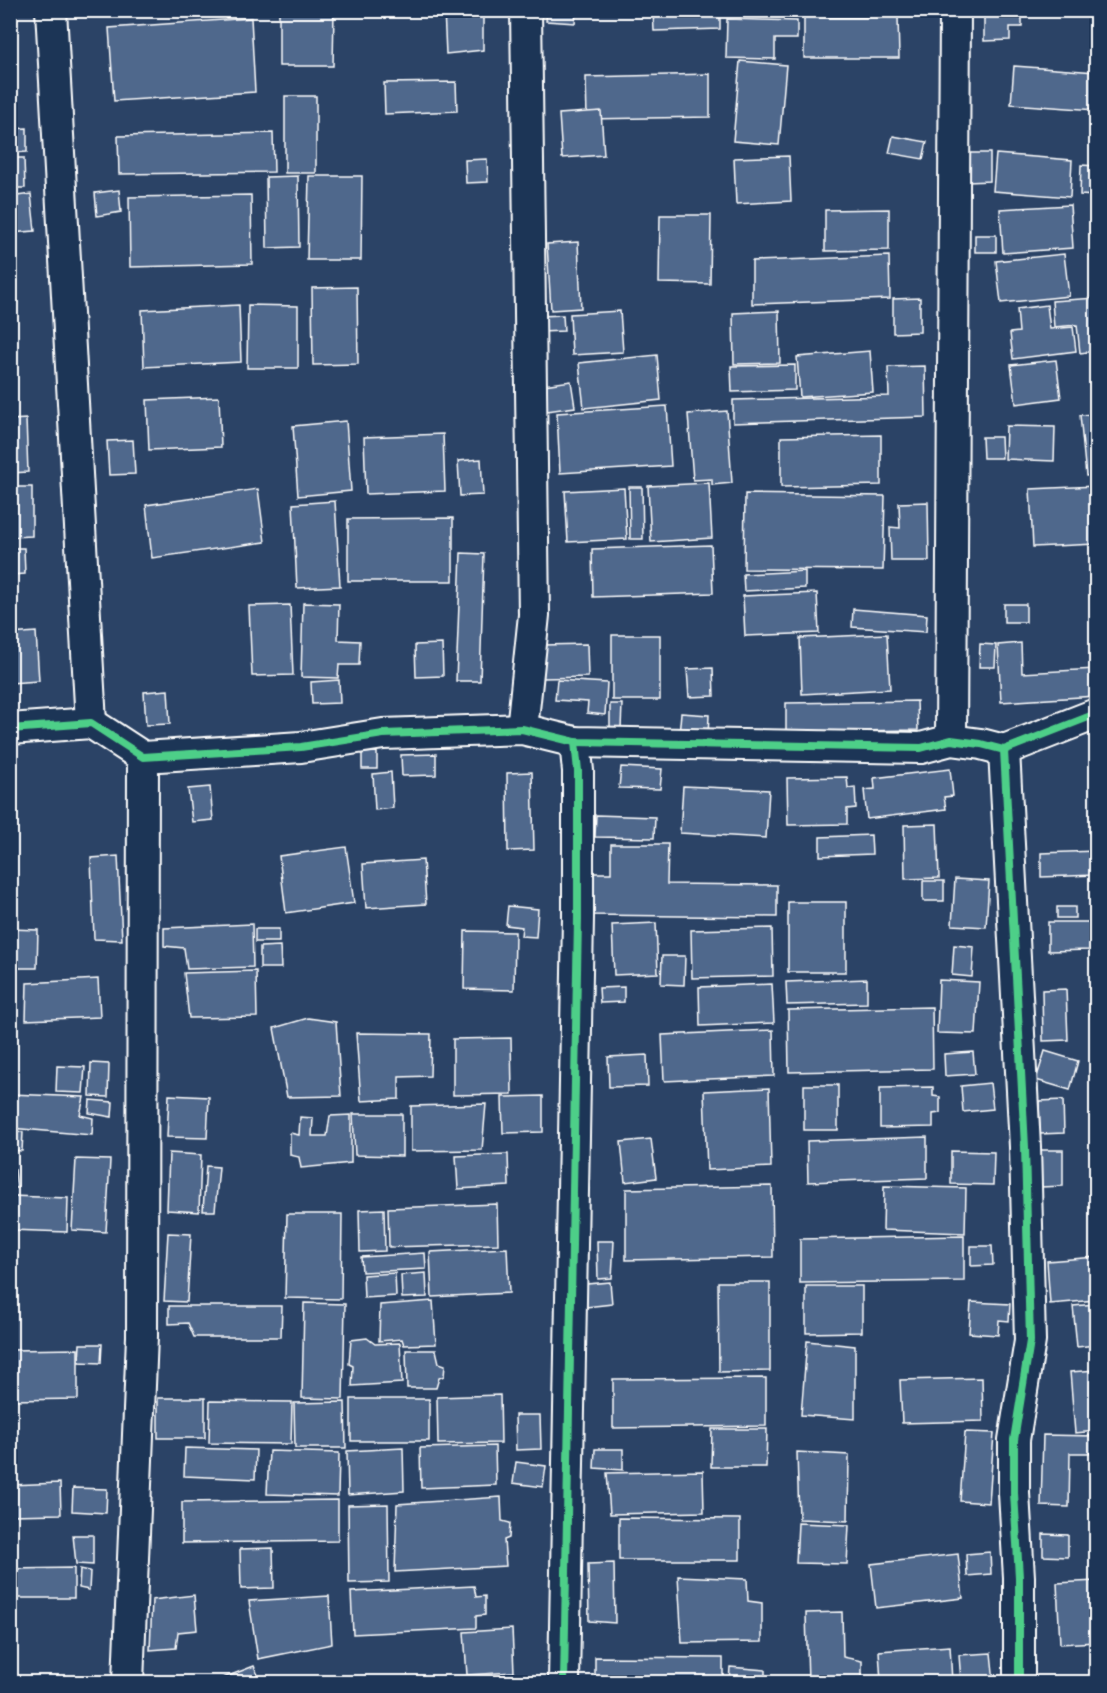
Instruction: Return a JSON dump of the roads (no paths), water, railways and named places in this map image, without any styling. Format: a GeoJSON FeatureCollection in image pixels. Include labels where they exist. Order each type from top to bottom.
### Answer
{"type":"FeatureCollection","features":[{"type":"Feature","properties":{"kind":"street"},"geometry":{"type":"LineString","coordinates":[[51,10],[91,723]]}},
{"type":"Feature","properties":{"kind":"street"},"geometry":{"type":"LineString","coordinates":[[522,729],[534,615],[526,10]]}},
{"type":"Feature","properties":{"kind":"street"},"geometry":{"type":"LineString","coordinates":[[951,740],[955,10]]}},
{"type":"Feature","properties":{"kind":"street"},"geometry":{"type":"LineString","coordinates":[[10,729],[91,723],[143,758],[302,747],[383,734],[522,729],[575,742],[921,748],[951,740],[1004,750],[1096,714]]}},
{"type":"Feature","properties":{"kind":"street"},"geometry":{"type":"LineString","coordinates":[[564,1683],[579,918],[578,771],[575,742]]}},
{"type":"Feature","properties":{"kind":"street"},"geometry":{"type":"LineString","coordinates":[[1004,750],[1025,1147],[1030,1341],[1014,1440],[1014,1493],[1019,1577],[1018,1683]]}},
{"type":"Feature","properties":{"kind":"street"},"geometry":{"type":"LineString","coordinates":[[128,1683],[142,1336],[143,758]]}}]}
